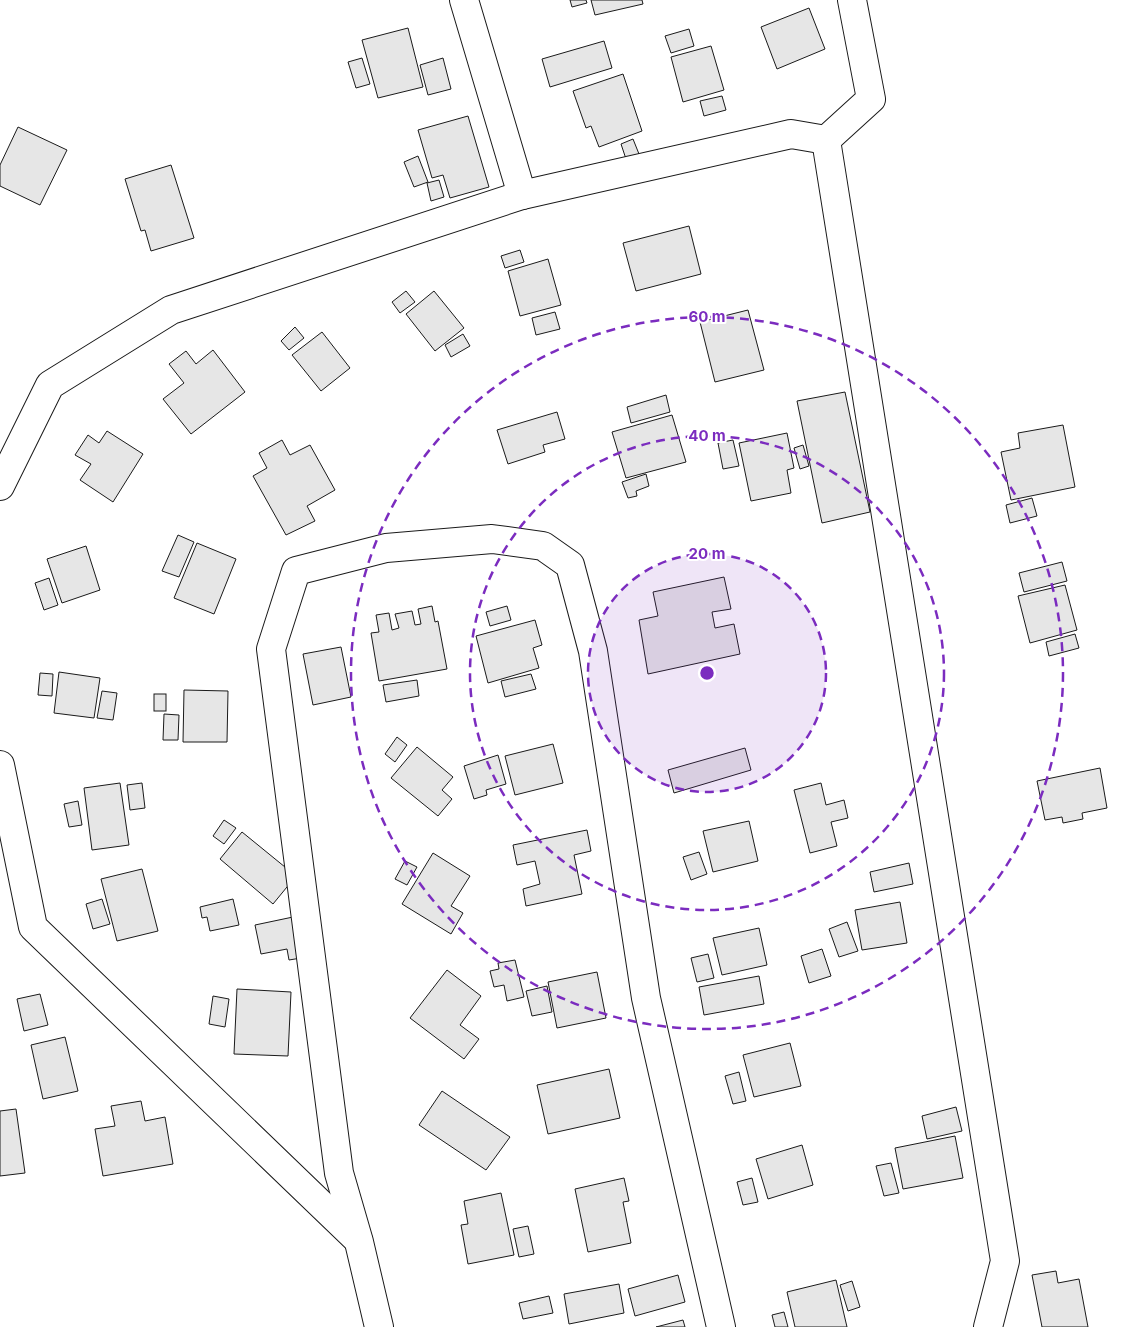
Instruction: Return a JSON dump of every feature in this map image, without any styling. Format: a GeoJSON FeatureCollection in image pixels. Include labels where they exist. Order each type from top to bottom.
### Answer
{"type":"FeatureCollection","features":[{"type":"Feature","properties":{"kind":"street"},"geometry":{"type":"LineString","coordinates":[[464,0],[522,195]]}},
{"type":"Feature","properties":{"kind":"street"},"geometry":{"type":"LineString","coordinates":[[826,140],[871,99],[852,0]]}},
{"type":"Feature","properties":{"kind":"street"},"geometry":{"type":"LineString","coordinates":[[0,486],[50,384],[171,310],[522,195],[791,134],[826,140]]}},
{"type":"Feature","properties":{"kind":"street"},"geometry":{"type":"LineString","coordinates":[[826,140],[1005,1261],[988,1327]]}},
{"type":"Feature","properties":{"kind":"street"},"geometry":{"type":"LineString","coordinates":[[380,1327],[338,1163],[271,649],[296,571],[386,548],[492,539],[544,546],[570,566],[593,651],[646,998],[721,1327]]}},
{"type":"Feature","properties":{"kind":"street"},"geometry":{"type":"LineString","coordinates":[[0,765],[33,927],[359,1242]]}},
{"type":"Feature","properties":{"kind":"building"},"geometry":{"type":"Polygon","coordinates":[[[570,0],[586,0],[587,3],[572,7],[570,0]]]}},
{"type":"Feature","properties":{"kind":"building"},"geometry":{"type":"Polygon","coordinates":[[[591,0],[642,0],[643,4],[595,15],[591,0]]]}},
{"type":"Feature","properties":{"kind":"building"},"geometry":{"type":"Polygon","coordinates":[[[809,8],[825,49],[777,69],[761,27],[809,8]]]}},
{"type":"Feature","properties":{"kind":"building"},"geometry":{"type":"Polygon","coordinates":[[[408,28],[423,87],[378,98],[362,40],[408,28]]]}},
{"type":"Feature","properties":{"kind":"building"},"geometry":{"type":"Polygon","coordinates":[[[689,29],[694,46],[671,53],[665,36],[689,29]]]}},
{"type":"Feature","properties":{"kind":"building"},"geometry":{"type":"Polygon","coordinates":[[[604,41],[612,68],[550,87],[542,59],[604,41]]]}},
{"type":"Feature","properties":{"kind":"building"},"geometry":{"type":"Polygon","coordinates":[[[711,46],[724,90],[683,102],[671,57],[711,46]]]}},
{"type":"Feature","properties":{"kind":"building"},"geometry":{"type":"Polygon","coordinates":[[[362,58],[370,84],[356,88],[348,62],[362,58]]]}},
{"type":"Feature","properties":{"kind":"building"},"geometry":{"type":"Polygon","coordinates":[[[443,58],[451,89],[428,95],[420,65],[443,58]]]}},
{"type":"Feature","properties":{"kind":"building"},"geometry":{"type":"Polygon","coordinates":[[[623,74],[642,131],[599,147],[591,126],[586,128],[573,91],[623,74]]]}},
{"type":"Feature","properties":{"kind":"building"},"geometry":{"type":"Polygon","coordinates":[[[722,96],[726,110],[704,116],[700,101],[722,96]]]}},
{"type":"Feature","properties":{"kind":"building"},"geometry":{"type":"Polygon","coordinates":[[[468,116],[489,187],[450,198],[443,175],[432,178],[418,130],[468,116]]]}},
{"type":"Feature","properties":{"kind":"building"},"geometry":{"type":"Polygon","coordinates":[[[18,127],[67,150],[40,205],[0,186],[0,165],[18,127]]]}},
{"type":"Feature","properties":{"kind":"building"},"geometry":{"type":"Polygon","coordinates":[[[633,139],[639,154],[626,159],[621,144],[633,139]]]}},
{"type":"Feature","properties":{"kind":"building"},"geometry":{"type":"Polygon","coordinates":[[[418,156],[428,182],[414,187],[404,162],[418,156]]]}},
{"type":"Feature","properties":{"kind":"building"},"geometry":{"type":"Polygon","coordinates":[[[171,165],[194,238],[151,251],[145,230],[141,231],[125,179],[171,165]]]}},
{"type":"Feature","properties":{"kind":"building"},"geometry":{"type":"Polygon","coordinates":[[[439,180],[444,197],[431,201],[427,183],[439,180]]]}},
{"type":"Feature","properties":{"kind":"building"},"geometry":{"type":"Polygon","coordinates":[[[689,226],[701,274],[636,291],[623,243],[689,226]]]}},
{"type":"Feature","properties":{"kind":"building"},"geometry":{"type":"Polygon","coordinates":[[[520,250],[524,262],[505,268],[501,256],[520,250]]]}},
{"type":"Feature","properties":{"kind":"building"},"geometry":{"type":"Polygon","coordinates":[[[548,259],[561,305],[520,316],[508,271],[548,259]]]}},
{"type":"Feature","properties":{"kind":"building"},"geometry":{"type":"Polygon","coordinates":[[[406,291],[415,302],[400,313],[392,302],[406,291]]]}},
{"type":"Feature","properties":{"kind":"building"},"geometry":{"type":"Polygon","coordinates":[[[434,291],[464,328],[435,351],[406,314],[434,291]]]}},
{"type":"Feature","properties":{"kind":"building"},"geometry":{"type":"Polygon","coordinates":[[[748,310],[764,370],[715,382],[700,322],[748,310]]]}},
{"type":"Feature","properties":{"kind":"building"},"geometry":{"type":"Polygon","coordinates":[[[555,312],[560,329],[536,335],[532,318],[555,312]]]}},
{"type":"Feature","properties":{"kind":"building"},"geometry":{"type":"Polygon","coordinates":[[[295,327],[304,338],[289,350],[281,341],[295,327]]]}},
{"type":"Feature","properties":{"kind":"building"},"geometry":{"type":"Polygon","coordinates":[[[322,332],[350,368],[321,391],[292,355],[322,332]]]}},
{"type":"Feature","properties":{"kind":"building"},"geometry":{"type":"Polygon","coordinates":[[[463,334],[470,346],[451,357],[445,345],[463,334]]]}},
{"type":"Feature","properties":{"kind":"building"},"geometry":{"type":"Polygon","coordinates":[[[213,350],[245,392],[191,434],[163,399],[184,383],[169,364],[186,351],[196,364],[213,350]]]}},
{"type":"Feature","properties":{"kind":"building"},"geometry":{"type":"Polygon","coordinates":[[[845,392],[870,512],[822,523],[797,401],[845,392]]]}},
{"type":"Feature","properties":{"kind":"building"},"geometry":{"type":"Polygon","coordinates":[[[666,395],[670,412],[631,423],[627,407],[666,395]]]}},
{"type":"Feature","properties":{"kind":"building"},"geometry":{"type":"Polygon","coordinates":[[[557,412],[565,439],[543,445],[545,452],[508,464],[497,430],[557,412]]]}},
{"type":"Feature","properties":{"kind":"building"},"geometry":{"type":"Polygon","coordinates":[[[672,415],[686,462],[626,478],[612,432],[672,415]]]}},
{"type":"Feature","properties":{"kind":"building"},"geometry":{"type":"Polygon","coordinates":[[[1063,425],[1075,487],[1011,500],[1001,452],[1020,448],[1018,433],[1063,425]]]}},
{"type":"Feature","properties":{"kind":"building"},"geometry":{"type":"Polygon","coordinates":[[[107,431],[143,454],[113,502],[80,480],[91,464],[75,455],[88,435],[99,443],[107,431]]]}},
{"type":"Feature","properties":{"kind":"building"},"geometry":{"type":"Polygon","coordinates":[[[787,433],[794,468],[787,470],[791,493],[751,501],[739,443],[787,433]]]}},
{"type":"Feature","properties":{"kind":"building"},"geometry":{"type":"Polygon","coordinates":[[[282,440],[290,455],[310,445],[335,490],[307,506],[315,521],[286,535],[253,476],[267,468],[259,453],[282,440]]]}},
{"type":"Feature","properties":{"kind":"building"},"geometry":{"type":"Polygon","coordinates":[[[733,440],[739,466],[723,469],[718,443],[733,440]]]}},
{"type":"Feature","properties":{"kind":"building"},"geometry":{"type":"Polygon","coordinates":[[[803,445],[809,466],[800,469],[794,448],[803,445]]]}},
{"type":"Feature","properties":{"kind":"building"},"geometry":{"type":"Polygon","coordinates":[[[646,474],[649,486],[636,491],[637,496],[628,498],[622,482],[646,474]]]}},
{"type":"Feature","properties":{"kind":"building"},"geometry":{"type":"Polygon","coordinates":[[[1032,498],[1037,516],[1010,523],[1006,505],[1032,498]]]}},
{"type":"Feature","properties":{"kind":"building"},"geometry":{"type":"Polygon","coordinates":[[[178,535],[194,542],[179,577],[162,571],[178,535]]]}},
{"type":"Feature","properties":{"kind":"building"},"geometry":{"type":"Polygon","coordinates":[[[197,543],[236,559],[214,614],[174,598],[197,543]]]}},
{"type":"Feature","properties":{"kind":"building"},"geometry":{"type":"Polygon","coordinates":[[[86,546],[100,590],[62,603],[47,559],[86,546]]]}},
{"type":"Feature","properties":{"kind":"building"},"geometry":{"type":"Polygon","coordinates":[[[1062,562],[1067,581],[1024,592],[1019,573],[1062,562]]]}},
{"type":"Feature","properties":{"kind":"building"},"geometry":{"type":"Polygon","coordinates":[[[724,577],[731,609],[712,612],[715,628],[734,624],[740,654],[648,674],[639,620],[658,616],[653,592],[724,577]]]}},
{"type":"Feature","properties":{"kind":"building"},"geometry":{"type":"Polygon","coordinates":[[[49,578],[58,605],[44,610],[35,583],[49,578]]]}},
{"type":"Feature","properties":{"kind":"building"},"geometry":{"type":"Polygon","coordinates":[[[1065,585],[1077,630],[1030,643],[1018,596],[1065,585]]]}},
{"type":"Feature","properties":{"kind":"building"},"geometry":{"type":"Polygon","coordinates":[[[432,606],[435,622],[438,621],[447,669],[379,681],[371,633],[379,632],[376,615],[389,613],[392,630],[399,628],[395,614],[412,611],[415,625],[421,624],[418,609],[432,606]]]}},
{"type":"Feature","properties":{"kind":"building"},"geometry":{"type":"Polygon","coordinates":[[[507,606],[511,620],[490,626],[486,612],[507,606]]]}},
{"type":"Feature","properties":{"kind":"building"},"geometry":{"type":"Polygon","coordinates":[[[535,620],[542,645],[533,648],[539,668],[488,683],[476,636],[535,620]]]}},
{"type":"Feature","properties":{"kind":"building"},"geometry":{"type":"Polygon","coordinates":[[[1075,634],[1079,648],[1049,656],[1046,642],[1075,634]]]}},
{"type":"Feature","properties":{"kind":"building"},"geometry":{"type":"Polygon","coordinates":[[[341,647],[351,697],[313,705],[303,654],[341,647]]]}},
{"type":"Feature","properties":{"kind":"building"},"geometry":{"type":"Polygon","coordinates":[[[59,672],[100,678],[94,718],[54,713],[59,672]]]}},
{"type":"Feature","properties":{"kind":"building"},"geometry":{"type":"Polygon","coordinates":[[[40,673],[53,674],[52,696],[38,695],[40,673]]]}},
{"type":"Feature","properties":{"kind":"building"},"geometry":{"type":"Polygon","coordinates":[[[531,674],[536,689],[505,697],[501,681],[531,674]]]}},
{"type":"Feature","properties":{"kind":"building"},"geometry":{"type":"Polygon","coordinates":[[[417,680],[419,696],[386,702],[383,685],[417,680]]]}},
{"type":"Feature","properties":{"kind":"building"},"geometry":{"type":"Polygon","coordinates":[[[184,690],[228,691],[227,742],[183,742],[184,690]]]}},
{"type":"Feature","properties":{"kind":"building"},"geometry":{"type":"Polygon","coordinates":[[[102,691],[117,693],[113,720],[97,718],[102,691]]]}},
{"type":"Feature","properties":{"kind":"building"},"geometry":{"type":"Polygon","coordinates":[[[154,694],[166,694],[166,711],[154,711],[154,694]]]}},
{"type":"Feature","properties":{"kind":"building"},"geometry":{"type":"Polygon","coordinates":[[[164,714],[179,715],[178,740],[163,740],[164,714]]]}},
{"type":"Feature","properties":{"kind":"building"},"geometry":{"type":"Polygon","coordinates":[[[397,737],[407,745],[395,762],[385,754],[397,737]]]}},
{"type":"Feature","properties":{"kind":"building"},"geometry":{"type":"Polygon","coordinates":[[[553,744],[563,783],[515,795],[505,756],[553,744]]]}},
{"type":"Feature","properties":{"kind":"building"},"geometry":{"type":"Polygon","coordinates":[[[417,747],[453,777],[442,790],[452,799],[438,816],[391,778],[417,747]]]}},
{"type":"Feature","properties":{"kind":"building"},"geometry":{"type":"Polygon","coordinates":[[[745,748],[751,770],[674,793],[668,770],[745,748]]]}},
{"type":"Feature","properties":{"kind":"building"},"geometry":{"type":"Polygon","coordinates":[[[498,755],[506,784],[486,790],[487,795],[474,799],[464,766],[498,755]]]}},
{"type":"Feature","properties":{"kind":"building"},"geometry":{"type":"Polygon","coordinates":[[[1100,768],[1107,808],[1082,813],[1083,819],[1063,823],[1062,817],[1045,820],[1037,781],[1100,768]]]}},
{"type":"Feature","properties":{"kind":"building"},"geometry":{"type":"Polygon","coordinates":[[[120,783],[129,845],[92,850],[84,788],[120,783]]]}},
{"type":"Feature","properties":{"kind":"building"},"geometry":{"type":"Polygon","coordinates":[[[142,783],[145,808],[130,810],[127,785],[142,783]]]}},
{"type":"Feature","properties":{"kind":"building"},"geometry":{"type":"Polygon","coordinates":[[[821,783],[826,805],[844,800],[848,818],[831,822],[837,846],[810,853],[794,790],[821,783]]]}},
{"type":"Feature","properties":{"kind":"building"},"geometry":{"type":"Polygon","coordinates":[[[78,801],[82,825],[69,827],[64,804],[78,801]]]}},
{"type":"Feature","properties":{"kind":"building"},"geometry":{"type":"Polygon","coordinates":[[[224,820],[236,828],[224,844],[213,836],[224,820]]]}},
{"type":"Feature","properties":{"kind":"building"},"geometry":{"type":"Polygon","coordinates":[[[749,821],[758,861],[713,872],[703,831],[749,821]]]}},
{"type":"Feature","properties":{"kind":"building"},"geometry":{"type":"Polygon","coordinates":[[[587,830],[591,851],[574,855],[582,894],[526,906],[523,889],[540,884],[535,861],[517,865],[513,845],[587,830]]]}},
{"type":"Feature","properties":{"kind":"building"},"geometry":{"type":"Polygon","coordinates":[[[242,832],[296,876],[273,904],[220,859],[242,832]]]}},
{"type":"Feature","properties":{"kind":"building"},"geometry":{"type":"Polygon","coordinates":[[[699,852],[707,874],[691,880],[683,857],[699,852]]]}},
{"type":"Feature","properties":{"kind":"building"},"geometry":{"type":"Polygon","coordinates":[[[433,853],[470,876],[451,906],[463,913],[451,934],[402,904],[433,853]]]}},
{"type":"Feature","properties":{"kind":"building"},"geometry":{"type":"Polygon","coordinates":[[[405,861],[417,867],[407,885],[395,879],[405,861]]]}},
{"type":"Feature","properties":{"kind":"building"},"geometry":{"type":"Polygon","coordinates":[[[909,863],[913,884],[874,892],[870,872],[909,863]]]}},
{"type":"Feature","properties":{"kind":"building"},"geometry":{"type":"Polygon","coordinates":[[[142,869],[158,931],[117,941],[101,879],[142,869]]]}},
{"type":"Feature","properties":{"kind":"building"},"geometry":{"type":"Polygon","coordinates":[[[102,899],[110,924],[93,929],[86,904],[102,899]]]}},
{"type":"Feature","properties":{"kind":"building"},"geometry":{"type":"Polygon","coordinates":[[[233,899],[239,925],[210,931],[207,917],[202,918],[200,907],[233,899]]]}},
{"type":"Feature","properties":{"kind":"building"},"geometry":{"type":"Polygon","coordinates":[[[900,902],[907,943],[862,950],[855,910],[900,902]]]}},
{"type":"Feature","properties":{"kind":"building"},"geometry":{"type":"Polygon","coordinates":[[[293,917],[301,958],[289,960],[287,949],[261,954],[255,925],[293,917]]]}},
{"type":"Feature","properties":{"kind":"building"},"geometry":{"type":"Polygon","coordinates":[[[847,922],[858,951],[839,957],[829,929],[847,922]]]}},
{"type":"Feature","properties":{"kind":"building"},"geometry":{"type":"Polygon","coordinates":[[[759,928],[767,965],[722,975],[713,938],[759,928]]]}},
{"type":"Feature","properties":{"kind":"building"},"geometry":{"type":"Polygon","coordinates":[[[822,949],[831,976],[809,983],[801,956],[822,949]]]}},
{"type":"Feature","properties":{"kind":"building"},"geometry":{"type":"Polygon","coordinates":[[[708,954],[714,978],[697,982],[691,958],[708,954]]]}},
{"type":"Feature","properties":{"kind":"building"},"geometry":{"type":"Polygon","coordinates":[[[515,960],[524,997],[507,1001],[504,985],[494,987],[490,971],[499,969],[498,963],[515,960]]]}},
{"type":"Feature","properties":{"kind":"building"},"geometry":{"type":"Polygon","coordinates":[[[447,970],[481,996],[460,1025],[479,1039],[464,1059],[410,1018],[447,970]]]}},
{"type":"Feature","properties":{"kind":"building"},"geometry":{"type":"Polygon","coordinates":[[[597,972],[606,1018],[557,1028],[548,982],[597,972]]]}},
{"type":"Feature","properties":{"kind":"building"},"geometry":{"type":"Polygon","coordinates":[[[759,976],[764,1004],[704,1015],[699,987],[759,976]]]}},
{"type":"Feature","properties":{"kind":"building"},"geometry":{"type":"Polygon","coordinates":[[[547,986],[552,1012],[532,1016],[526,991],[547,986]]]}},
{"type":"Feature","properties":{"kind":"building"},"geometry":{"type":"Polygon","coordinates":[[[237,989],[291,992],[288,1056],[234,1054],[237,989]]]}},
{"type":"Feature","properties":{"kind":"building"},"geometry":{"type":"Polygon","coordinates":[[[40,994],[48,1025],[24,1031],[17,999],[40,994]]]}},
{"type":"Feature","properties":{"kind":"building"},"geometry":{"type":"Polygon","coordinates":[[[213,996],[229,999],[225,1027],[209,1024],[213,996]]]}},
{"type":"Feature","properties":{"kind":"building"},"geometry":{"type":"Polygon","coordinates":[[[65,1037],[78,1091],[43,1099],[31,1045],[65,1037]]]}},
{"type":"Feature","properties":{"kind":"building"},"geometry":{"type":"Polygon","coordinates":[[[790,1043],[801,1086],[754,1097],[743,1055],[790,1043]]]}},
{"type":"Feature","properties":{"kind":"building"},"geometry":{"type":"Polygon","coordinates":[[[609,1069],[620,1118],[548,1134],[537,1085],[609,1069]]]}},
{"type":"Feature","properties":{"kind":"building"},"geometry":{"type":"Polygon","coordinates":[[[739,1072],[746,1101],[733,1104],[725,1076],[739,1072]]]}},
{"type":"Feature","properties":{"kind":"building"},"geometry":{"type":"Polygon","coordinates":[[[442,1091],[510,1137],[486,1170],[419,1125],[442,1091]]]}},
{"type":"Feature","properties":{"kind":"building"},"geometry":{"type":"Polygon","coordinates":[[[141,1101],[145,1121],[165,1117],[173,1164],[103,1176],[95,1129],[115,1126],[111,1106],[141,1101]]]}},
{"type":"Feature","properties":{"kind":"building"},"geometry":{"type":"Polygon","coordinates":[[[956,1107],[962,1131],[927,1139],[922,1116],[956,1107]]]}},
{"type":"Feature","properties":{"kind":"building"},"geometry":{"type":"Polygon","coordinates":[[[16,1109],[25,1173],[0,1176],[0,1111],[16,1109]]]}},
{"type":"Feature","properties":{"kind":"building"},"geometry":{"type":"Polygon","coordinates":[[[955,1136],[963,1178],[903,1189],[895,1148],[955,1136]]]}},
{"type":"Feature","properties":{"kind":"building"},"geometry":{"type":"Polygon","coordinates":[[[802,1145],[813,1185],[768,1199],[756,1159],[802,1145]]]}},
{"type":"Feature","properties":{"kind":"building"},"geometry":{"type":"Polygon","coordinates":[[[891,1163],[899,1193],[884,1196],[876,1166],[891,1163]]]}},
{"type":"Feature","properties":{"kind":"building"},"geometry":{"type":"Polygon","coordinates":[[[624,1178],[629,1201],[623,1202],[631,1243],[588,1252],[575,1189],[624,1178]]]}},
{"type":"Feature","properties":{"kind":"building"},"geometry":{"type":"Polygon","coordinates":[[[752,1178],[758,1202],[743,1205],[737,1182],[752,1178]]]}},
{"type":"Feature","properties":{"kind":"building"},"geometry":{"type":"Polygon","coordinates":[[[501,1193],[514,1255],[468,1264],[461,1225],[468,1224],[464,1201],[501,1193]]]}},
{"type":"Feature","properties":{"kind":"building"},"geometry":{"type":"Polygon","coordinates":[[[528,1226],[534,1254],[519,1257],[513,1229],[528,1226]]]}},
{"type":"Feature","properties":{"kind":"building"},"geometry":{"type":"Polygon","coordinates":[[[1056,1271],[1058,1283],[1079,1279],[1088,1327],[1042,1327],[1032,1275],[1056,1271]]]}},
{"type":"Feature","properties":{"kind":"building"},"geometry":{"type":"Polygon","coordinates":[[[678,1275],[685,1302],[635,1316],[628,1289],[678,1275]]]}},
{"type":"Feature","properties":{"kind":"building"},"geometry":{"type":"Polygon","coordinates":[[[836,1280],[847,1327],[795,1327],[787,1292],[836,1280]]]}},
{"type":"Feature","properties":{"kind":"building"},"geometry":{"type":"Polygon","coordinates":[[[852,1281],[860,1307],[848,1311],[840,1285],[852,1281]]]}},
{"type":"Feature","properties":{"kind":"building"},"geometry":{"type":"Polygon","coordinates":[[[619,1284],[624,1313],[569,1324],[564,1294],[619,1284]]]}},
{"type":"Feature","properties":{"kind":"building"},"geometry":{"type":"Polygon","coordinates":[[[549,1296],[553,1313],[523,1319],[519,1303],[549,1296]]]}},
{"type":"Feature","properties":{"kind":"building"},"geometry":{"type":"Polygon","coordinates":[[[784,1312],[788,1327],[775,1327],[772,1315],[784,1312]]]}},
{"type":"Feature","properties":{"kind":"building"},"geometry":{"type":"Polygon","coordinates":[[[683,1320],[685,1327],[656,1327],[683,1320]]]}}]}
